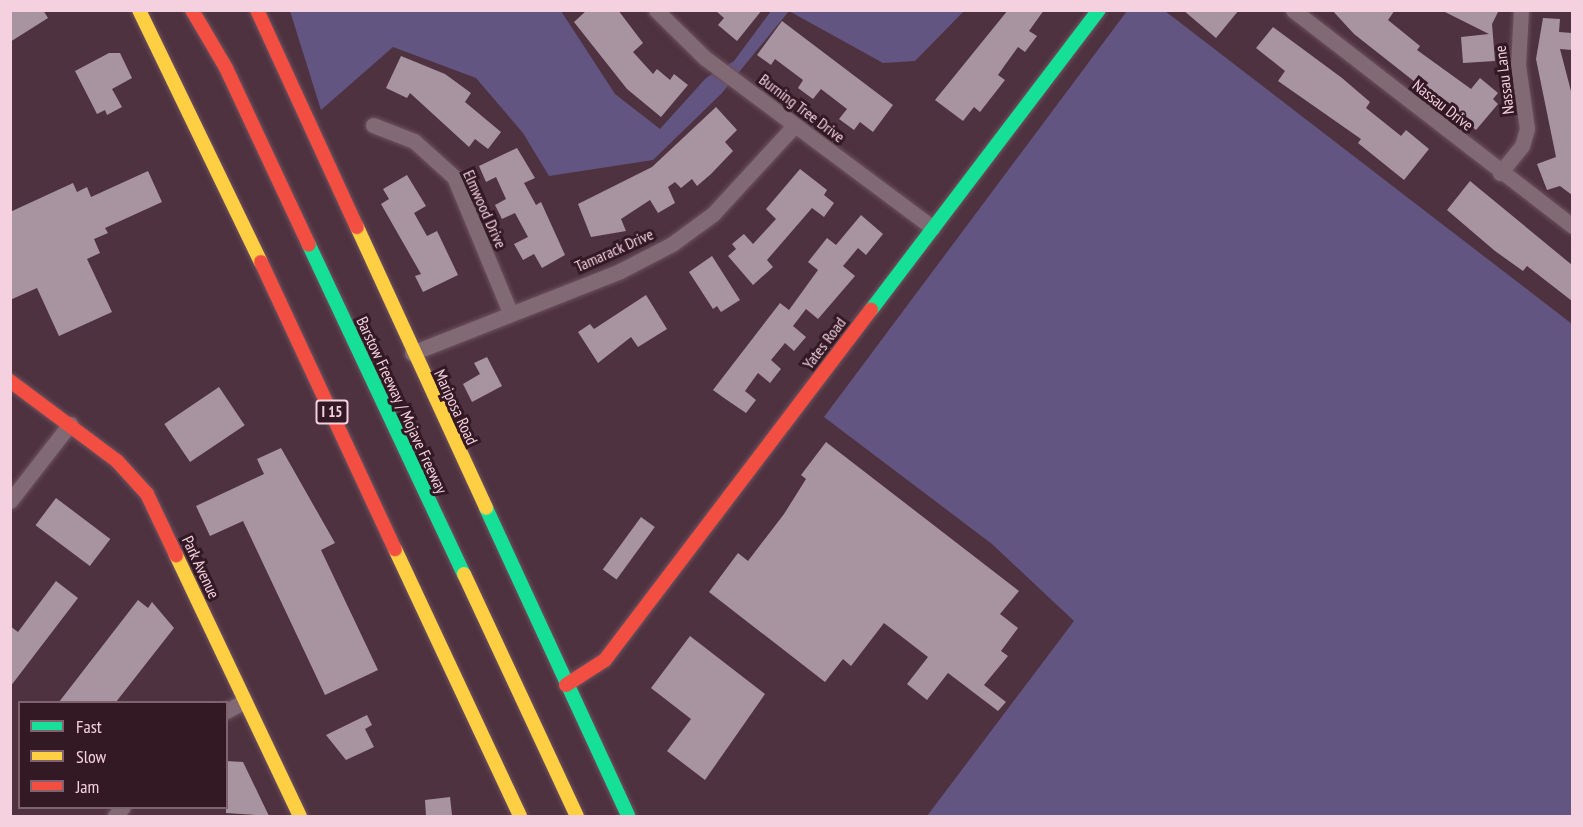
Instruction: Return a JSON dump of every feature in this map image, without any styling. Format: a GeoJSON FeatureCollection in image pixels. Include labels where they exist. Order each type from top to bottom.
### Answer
{"type":"FeatureCollection","features":[{"type":"Feature","properties":{"kind":"main road","name":"I 15"},"geometry":{"type":"LineString","coordinates":[[139,10],[182,93],[520,816]]}},
{"type":"Feature","properties":{"kind":"main road","name":"Barstow Freeway / Mojave Freeway"},"geometry":{"type":"LineString","coordinates":[[192,10],[226,68],[577,816]]}},
{"type":"Feature","properties":{"kind":"main road"},"geometry":{"type":"LineString","coordinates":[[201,10],[226,68]]}},
{"type":"Feature","properties":{"kind":"main road","name":"Mariposa Road"},"geometry":{"type":"LineString","coordinates":[[257,10],[412,352],[628,816]]}},
{"type":"Feature","properties":{"kind":"main road","name":"Yates Road"},"geometry":{"type":"LineString","coordinates":[[566,685],[605,660],[1099,10]]}},
{"type":"Feature","properties":{"kind":"main road","name":"Park Avenue"},"geometry":{"type":"LineString","coordinates":[[10,381],[117,461],[147,494],[300,816]]}},
{"type":"Feature","properties":{"kind":"street","name":"Burning Tree Drive"},"geometry":{"type":"LineString","coordinates":[[656,10],[698,52],[933,228]]}},
{"type":"Feature","properties":{"kind":"street","name":"Nassau Drive"},"geometry":{"type":"LineString","coordinates":[[1293,10],[1500,173],[1572,226]]}},
{"type":"Feature","properties":{"kind":"street","name":"Nassau Lane"},"geometry":{"type":"LineString","coordinates":[[1500,173],[1522,146],[1527,129],[1518,65],[1521,10]]}},
{"type":"Feature","properties":{"kind":"street","name":"Elmwood Drive"},"geometry":{"type":"LineString","coordinates":[[373,125],[414,141],[454,177],[510,312]]}},
{"type":"Feature","properties":{"kind":"street","name":"Tamarack Drive"},"geometry":{"type":"LineString","coordinates":[[412,352],[620,271],[672,244],[713,214],[794,126]]}},
{"type":"Feature","properties":{"kind":"street"},"geometry":{"type":"LineString","coordinates":[[10,501],[70,424]]}},
{"type":"Feature","properties":{"kind":"street"},"geometry":{"type":"LineString","coordinates":[[228,710],[245,701]]}},
{"type":"Feature","properties":{"kind":"shaded area"},"geometry":{"type":"Polygon","coordinates":[[[290,11],[561,11],[615,94],[660,129],[706,78],[734,61],[771,11],[789,11],[722,93],[653,160],[549,176],[523,133],[476,78],[393,47],[321,110],[290,11]]]}},
{"type":"Feature","properties":{"kind":"shaded area"},"geometry":{"type":"Polygon","coordinates":[[[789,11],[964,11],[915,61],[883,63],[789,11]]]}},
{"type":"Feature","properties":{"kind":"shaded area"},"geometry":{"type":"Polygon","coordinates":[[[1127,11],[1165,11],[1572,324],[1572,816],[927,816],[1074,621],[992,544],[824,417],[1127,11]]]}},
{"type":"Feature","properties":{"kind":"building"},"geometry":{"type":"Polygon","coordinates":[[[10,10],[43,10],[48,18],[10,42],[10,10]]]}},
{"type":"Feature","properties":{"kind":"building"},"geometry":{"type":"Polygon","coordinates":[[[587,10],[618,10],[643,43],[633,52],[653,74],[657,69],[670,80],[674,74],[688,85],[661,117],[627,89],[574,22],[587,10]]]}},
{"type":"Feature","properties":{"kind":"building"},"geometry":{"type":"Polygon","coordinates":[[[715,10],[762,10],[737,41],[718,25],[724,18],[715,10]]]}},
{"type":"Feature","properties":{"kind":"building"},"geometry":{"type":"Polygon","coordinates":[[[1008,10],[1044,10],[1029,31],[1037,36],[1025,52],[1018,47],[998,75],[1005,80],[980,112],[974,107],[963,121],[935,100],[1008,10]]]}},
{"type":"Feature","properties":{"kind":"building"},"geometry":{"type":"Polygon","coordinates":[[[1183,10],[1239,10],[1216,38],[1183,10]]]}},
{"type":"Feature","properties":{"kind":"building"},"geometry":{"type":"Polygon","coordinates":[[[1332,10],[1395,10],[1388,20],[1420,46],[1417,50],[1471,89],[1480,78],[1498,93],[1493,99],[1498,104],[1476,130],[1354,34],[1332,10]]]}},
{"type":"Feature","properties":{"kind":"building"},"geometry":{"type":"Polygon","coordinates":[[[1441,10],[1499,10],[1492,24],[1495,61],[1463,63],[1461,37],[1489,34],[1441,10]]]}},
{"type":"Feature","properties":{"kind":"building"},"geometry":{"type":"Polygon","coordinates":[[[1543,18],[1560,19],[1559,32],[1572,33],[1572,50],[1560,49],[1572,95],[1572,195],[1560,186],[1547,190],[1537,164],[1556,157],[1536,59],[1543,18]]]}},
{"type":"Feature","properties":{"kind":"building"},"geometry":{"type":"Polygon","coordinates":[[[782,21],[893,105],[873,132],[860,122],[854,130],[839,119],[847,109],[821,89],[813,99],[798,88],[803,80],[775,59],[771,65],[757,55],[782,21]]]}},
{"type":"Feature","properties":{"kind":"building"},"geometry":{"type":"Polygon","coordinates":[[[1273,27],[1342,78],[1370,102],[1366,108],[1401,136],[1406,130],[1429,149],[1404,180],[1358,143],[1361,139],[1278,81],[1285,71],[1256,48],[1273,27]]]}},
{"type":"Feature","properties":{"kind":"building"},"geometry":{"type":"Polygon","coordinates":[[[109,53],[120,53],[132,78],[112,89],[122,107],[107,115],[105,110],[97,114],[75,71],[109,53]]]}},
{"type":"Feature","properties":{"kind":"building"},"geometry":{"type":"Polygon","coordinates":[[[401,56],[445,74],[471,93],[465,102],[501,132],[488,149],[475,139],[469,147],[410,93],[407,98],[386,88],[401,56]]]}},
{"type":"Feature","properties":{"kind":"building"},"geometry":{"type":"Polygon","coordinates":[[[716,107],[737,130],[725,142],[733,151],[711,174],[697,186],[692,179],[681,188],[675,182],[668,187],[675,203],[658,213],[650,200],[621,219],[626,231],[591,237],[578,204],[652,167],[716,107]]]}},
{"type":"Feature","properties":{"kind":"building"},"geometry":{"type":"Polygon","coordinates":[[[517,148],[535,178],[524,183],[536,205],[541,202],[565,255],[542,268],[534,254],[523,260],[514,244],[528,237],[515,213],[502,219],[495,205],[506,199],[496,177],[486,182],[479,166],[517,148]]]}},
{"type":"Feature","properties":{"kind":"building"},"geometry":{"type":"Polygon","coordinates":[[[800,169],[827,190],[824,195],[834,203],[824,217],[812,208],[767,260],[773,267],[753,285],[728,256],[736,249],[732,244],[744,234],[753,244],[776,219],[766,209],[800,169]]]}},
{"type":"Feature","properties":{"kind":"building"},"geometry":{"type":"Polygon","coordinates":[[[148,171],[162,202],[105,228],[108,233],[94,239],[100,253],[87,259],[112,312],[59,336],[37,288],[10,300],[10,212],[73,183],[77,192],[87,187],[91,197],[148,171]]]}},
{"type":"Feature","properties":{"kind":"building"},"geometry":{"type":"Polygon","coordinates":[[[407,175],[426,206],[414,213],[427,236],[437,231],[458,275],[423,292],[415,276],[421,274],[381,204],[389,199],[383,189],[407,175]]]}},
{"type":"Feature","properties":{"kind":"building"},"geometry":{"type":"Polygon","coordinates":[[[1470,181],[1572,265],[1572,301],[1527,266],[1523,271],[1495,251],[1447,210],[1470,181]]]}},
{"type":"Feature","properties":{"kind":"building"},"geometry":{"type":"Polygon","coordinates":[[[861,215],[883,234],[866,255],[858,248],[843,266],[855,276],[818,319],[806,309],[793,326],[806,337],[794,351],[785,343],[771,360],[781,369],[770,383],[758,373],[745,391],[756,400],[746,413],[713,390],[780,303],[789,310],[818,270],[808,262],[827,238],[836,245],[861,215]]]}},
{"type":"Feature","properties":{"kind":"building"},"geometry":{"type":"Polygon","coordinates":[[[712,256],[740,300],[721,312],[717,306],[713,309],[689,272],[712,256]]]}},
{"type":"Feature","properties":{"kind":"building"},"geometry":{"type":"Polygon","coordinates":[[[646,295],[667,329],[638,347],[631,337],[598,363],[578,332],[590,324],[594,329],[646,295]]]}},
{"type":"Feature","properties":{"kind":"building"},"geometry":{"type":"Polygon","coordinates":[[[487,357],[502,386],[472,402],[463,384],[480,374],[474,363],[487,357]]]}},
{"type":"Feature","properties":{"kind":"building"},"geometry":{"type":"Polygon","coordinates":[[[219,387],[245,425],[190,462],[164,424],[219,387]]]}},
{"type":"Feature","properties":{"kind":"building"},"geometry":{"type":"Polygon","coordinates":[[[826,442],[1019,591],[1000,614],[1018,628],[1001,651],[1008,656],[984,685],[1006,702],[998,711],[948,673],[927,700],[907,684],[928,657],[884,623],[851,666],[843,659],[825,682],[709,592],[738,553],[748,561],[784,514],[806,479],[801,475],[826,442]]]}},
{"type":"Feature","properties":{"kind":"building"},"geometry":{"type":"Polygon","coordinates":[[[281,448],[335,543],[321,550],[378,670],[325,695],[243,521],[210,536],[196,506],[264,474],[257,459],[281,448]]]}},
{"type":"Feature","properties":{"kind":"building"},"geometry":{"type":"Polygon","coordinates":[[[56,498],[110,539],[90,566],[36,525],[56,498]]]}},
{"type":"Feature","properties":{"kind":"building"},"geometry":{"type":"Polygon","coordinates":[[[641,517],[655,527],[617,580],[603,570],[641,517]]]}},
{"type":"Feature","properties":{"kind":"building"},"geometry":{"type":"Polygon","coordinates":[[[56,581],[78,598],[10,687],[10,626],[18,632],[56,581]]]}},
{"type":"Feature","properties":{"kind":"building"},"geometry":{"type":"Polygon","coordinates":[[[138,600],[148,608],[152,602],[174,628],[117,701],[60,701],[138,600]]]}},
{"type":"Feature","properties":{"kind":"building"},"geometry":{"type":"Polygon","coordinates":[[[690,636],[765,694],[705,780],[667,751],[691,719],[651,688],[690,636]]]}},
{"type":"Feature","properties":{"kind":"building"},"geometry":{"type":"Polygon","coordinates":[[[367,715],[372,725],[365,729],[374,747],[346,760],[326,735],[367,715]]]}},
{"type":"Feature","properties":{"kind":"building"},"geometry":{"type":"Polygon","coordinates":[[[228,761],[243,762],[269,816],[226,813],[228,809],[228,761]]]}},
{"type":"Feature","properties":{"kind":"building"},"geometry":{"type":"Polygon","coordinates":[[[450,797],[452,815],[426,816],[425,800],[450,797]]]}},
{"type":"Feature","properties":{"kind":"traffic: fast"},"geometry":{"type":"LineString","coordinates":[[871,310],[1099,10]]}},
{"type":"Feature","properties":{"kind":"traffic: fast"},"geometry":{"type":"LineString","coordinates":[[309,245],[464,574]]}},
{"type":"Feature","properties":{"kind":"traffic: fast"},"geometry":{"type":"LineString","coordinates":[[486,508],[628,816]]}},
{"type":"Feature","properties":{"kind":"traffic: slow"},"geometry":{"type":"LineString","coordinates":[[139,10],[261,262]]}},
{"type":"Feature","properties":{"kind":"traffic: slow"},"geometry":{"type":"LineString","coordinates":[[357,227],[486,508]]}},
{"type":"Feature","properties":{"kind":"traffic: slow"},"geometry":{"type":"LineString","coordinates":[[395,549],[520,816]]}},
{"type":"Feature","properties":{"kind":"traffic: slow"},"geometry":{"type":"LineString","coordinates":[[176,555],[300,816]]}},
{"type":"Feature","properties":{"kind":"traffic: slow"},"geometry":{"type":"LineString","coordinates":[[464,574],[577,816]]}},
{"type":"Feature","properties":{"kind":"traffic: jam"},"geometry":{"type":"LineString","coordinates":[[192,10],[226,68],[309,245]]}},
{"type":"Feature","properties":{"kind":"traffic: jam"},"geometry":{"type":"LineString","coordinates":[[257,10],[357,227]]}},
{"type":"Feature","properties":{"kind":"traffic: jam"},"geometry":{"type":"LineString","coordinates":[[261,262],[395,549]]}},
{"type":"Feature","properties":{"kind":"traffic: jam"},"geometry":{"type":"LineString","coordinates":[[566,685],[605,660],[871,310]]}},
{"type":"Feature","properties":{"kind":"traffic: jam"},"geometry":{"type":"LineString","coordinates":[[10,381],[117,461],[147,494],[176,555]]}}]}
